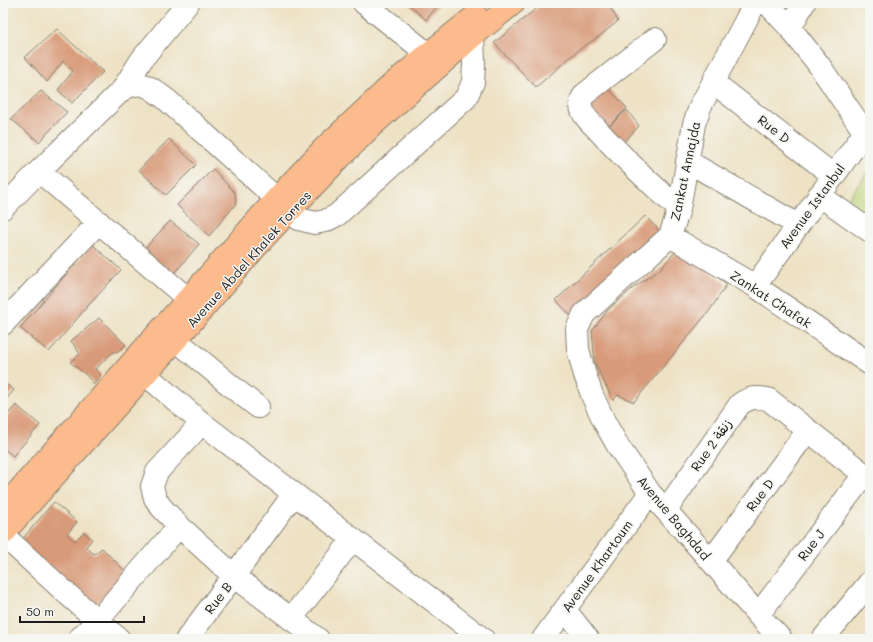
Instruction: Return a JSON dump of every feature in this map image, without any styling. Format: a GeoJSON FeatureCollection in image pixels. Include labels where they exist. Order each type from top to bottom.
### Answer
{"type":"FeatureCollection","features":[{"type":"Feature","properties":{"kind":"main road","name":"Avenue Abdel Khalek Torres"},"geometry":{"type":"LineString","coordinates":[[3,508],[188,299],[283,205],[373,125],[469,31],[491,3]]}},
{"type":"Feature","properties":{"kind":"main road","name":"Avenue Abdel Khalek Torres"},"geometry":{"type":"LineString","coordinates":[[3,534],[261,243],[283,205],[324,148],[359,114],[428,54],[514,3]]}},
{"type":"Feature","properties":{"kind":"street"},"geometry":{"type":"LineString","coordinates":[[3,208],[123,89],[142,59],[188,3]]}},
{"type":"Feature","properties":{"kind":"street","name":"Zankat Annajda"},"geometry":{"type":"LineString","coordinates":[[584,314],[670,236],[679,209],[694,124],[700,107],[755,3]]}},
{"type":"Feature","properties":{"kind":"street"},"geometry":{"type":"LineString","coordinates":[[767,3],[790,28],[867,129]]}},
{"type":"Feature","properties":{"kind":"street"},"geometry":{"type":"LineString","coordinates":[[790,28],[804,3]]}},
{"type":"Feature","properties":{"kind":"street"},"geometry":{"type":"LineString","coordinates":[[368,4],[428,54]]}},
{"type":"Feature","properties":{"kind":"street"},"geometry":{"type":"LineString","coordinates":[[123,89],[131,85],[139,84],[148,86],[167,100],[299,219],[315,223],[325,221],[337,215],[466,98],[473,82],[469,31]]}},
{"type":"Feature","properties":{"kind":"street"},"geometry":{"type":"LineString","coordinates":[[655,39],[585,94],[580,100],[584,115],[612,147],[679,209]]}},
{"type":"Feature","properties":{"kind":"street","name":"Rue D"},"geometry":{"type":"LineString","coordinates":[[713,82],[834,176]]}},
{"type":"Feature","properties":{"kind":"street","name":"Avenue Istanbul"},"geometry":{"type":"LineString","coordinates":[[755,286],[867,129]]}},
{"type":"Feature","properties":{"kind":"street"},"geometry":{"type":"LineString","coordinates":[[687,161],[798,225]]}},
{"type":"Feature","properties":{"kind":"street"},"geometry":{"type":"LineString","coordinates":[[39,171],[188,299]]}},
{"type":"Feature","properties":{"kind":"street"},"geometry":{"type":"LineString","coordinates":[[819,195],[870,231]]}},
{"type":"Feature","properties":{"kind":"street"},"geometry":{"type":"LineString","coordinates":[[3,324],[99,222]]}},
{"type":"Feature","properties":{"kind":"street","name":"Zankat Chafak"},"geometry":{"type":"LineString","coordinates":[[670,236],[755,286],[870,364]]}},
{"type":"Feature","properties":{"kind":"street","name":"Avenue Baghdad"},"geometry":{"type":"LineString","coordinates":[[584,314],[577,329],[578,349],[592,395],[618,446],[650,493],[781,639]]}},
{"type":"Feature","properties":{"kind":"street"},"geometry":{"type":"LineString","coordinates":[[176,340],[258,407]]}},
{"type":"Feature","properties":{"kind":"street"},"geometry":{"type":"LineString","coordinates":[[146,374],[202,424],[483,639]]}},
{"type":"Feature","properties":{"kind":"street","name":"Rue 2 زنقة"},"geometry":{"type":"LineString","coordinates":[[666,510],[740,404],[747,399],[758,397],[768,399],[808,430]]}},
{"type":"Feature","properties":{"kind":"street"},"geometry":{"type":"LineString","coordinates":[[202,424],[157,472],[152,486],[155,498],[178,526],[234,576],[318,639]]}},
{"type":"Feature","properties":{"kind":"street"},"geometry":{"type":"LineString","coordinates":[[808,430],[867,477]]}},
{"type":"Feature","properties":{"kind":"street","name":"Rue D"},"geometry":{"type":"LineString","coordinates":[[711,561],[808,430]]}},
{"type":"Feature","properties":{"kind":"street","name":"Rue J"},"geometry":{"type":"LineString","coordinates":[[758,615],[867,477]]}},
{"type":"Feature","properties":{"kind":"street","name":"Avenue Khartoum"},"geometry":{"type":"LineString","coordinates":[[543,639],[650,493]]}},
{"type":"Feature","properties":{"kind":"street","name":"Rue B"},"geometry":{"type":"LineString","coordinates":[[187,639],[294,494]]}},
{"type":"Feature","properties":{"kind":"street"},"geometry":{"type":"LineString","coordinates":[[79,639],[98,620],[178,526]]}},
{"type":"Feature","properties":{"kind":"street"},"geometry":{"type":"LineString","coordinates":[[3,534],[119,639]]}},
{"type":"Feature","properties":{"kind":"street"},"geometry":{"type":"LineString","coordinates":[[291,619],[353,539]]}},
{"type":"Feature","properties":{"kind":"street"},"geometry":{"type":"LineString","coordinates":[[823,639],[867,593]]}},
{"type":"Feature","properties":{"kind":"street"},"geometry":{"type":"LineString","coordinates":[[565,610],[588,639]]}},
{"type":"Feature","properties":{"kind":"green space"},"geometry":{"type":"Polygon","coordinates":[[[870,169],[870,219],[846,202],[870,169]]]}},
{"type":"Feature","properties":{"kind":"building"},"geometry":{"type":"Polygon","coordinates":[[[407,3],[440,3],[426,20],[407,3]]]}},
{"type":"Feature","properties":{"kind":"building"},"geometry":{"type":"Polygon","coordinates":[[[543,3],[608,3],[618,21],[580,49],[536,87],[494,43],[543,3]]]}},
{"type":"Feature","properties":{"kind":"building"},"geometry":{"type":"Polygon","coordinates":[[[57,29],[103,72],[72,103],[58,90],[73,71],[63,61],[47,82],[25,57],[57,29]]]}},
{"type":"Feature","properties":{"kind":"building"},"geometry":{"type":"Polygon","coordinates":[[[608,88],[627,108],[608,127],[627,110],[639,126],[619,147],[585,105],[608,88]]]}},
{"type":"Feature","properties":{"kind":"building"},"geometry":{"type":"Polygon","coordinates":[[[41,91],[67,112],[39,142],[11,119],[41,91]]]}},
{"type":"Feature","properties":{"kind":"building"},"geometry":{"type":"Polygon","coordinates":[[[169,139],[196,165],[166,195],[139,170],[169,139]]]}},
{"type":"Feature","properties":{"kind":"building"},"geometry":{"type":"Polygon","coordinates":[[[213,169],[235,193],[236,204],[209,236],[177,205],[213,169]]]}},
{"type":"Feature","properties":{"kind":"building"},"geometry":{"type":"Polygon","coordinates":[[[645,216],[664,235],[573,318],[556,300],[645,216]]]}},
{"type":"Feature","properties":{"kind":"building"},"geometry":{"type":"Polygon","coordinates":[[[170,221],[199,244],[173,275],[143,250],[170,221]]]}},
{"type":"Feature","properties":{"kind":"building"},"geometry":{"type":"Polygon","coordinates":[[[92,244],[121,270],[86,308],[49,352],[20,328],[92,244]]]}},
{"type":"Feature","properties":{"kind":"building"},"geometry":{"type":"Polygon","coordinates":[[[678,249],[727,284],[710,310],[634,402],[618,395],[613,400],[595,363],[592,331],[608,310],[634,287],[659,270],[678,249]]]}},
{"type":"Feature","properties":{"kind":"building"},"geometry":{"type":"Polygon","coordinates":[[[99,318],[126,345],[117,352],[113,352],[95,369],[101,375],[94,384],[85,374],[70,362],[80,354],[71,341],[99,318]]]}},
{"type":"Feature","properties":{"kind":"building"},"geometry":{"type":"Polygon","coordinates":[[[3,382],[14,390],[3,403],[3,382]]]}},
{"type":"Feature","properties":{"kind":"building"},"geometry":{"type":"Polygon","coordinates":[[[16,405],[40,425],[13,456],[3,448],[3,420],[16,405]]]}},
{"type":"Feature","properties":{"kind":"building"},"geometry":{"type":"Polygon","coordinates":[[[54,502],[77,522],[67,534],[75,541],[84,532],[92,539],[86,547],[94,554],[102,548],[127,573],[92,608],[19,543],[54,502]]]}}]}
